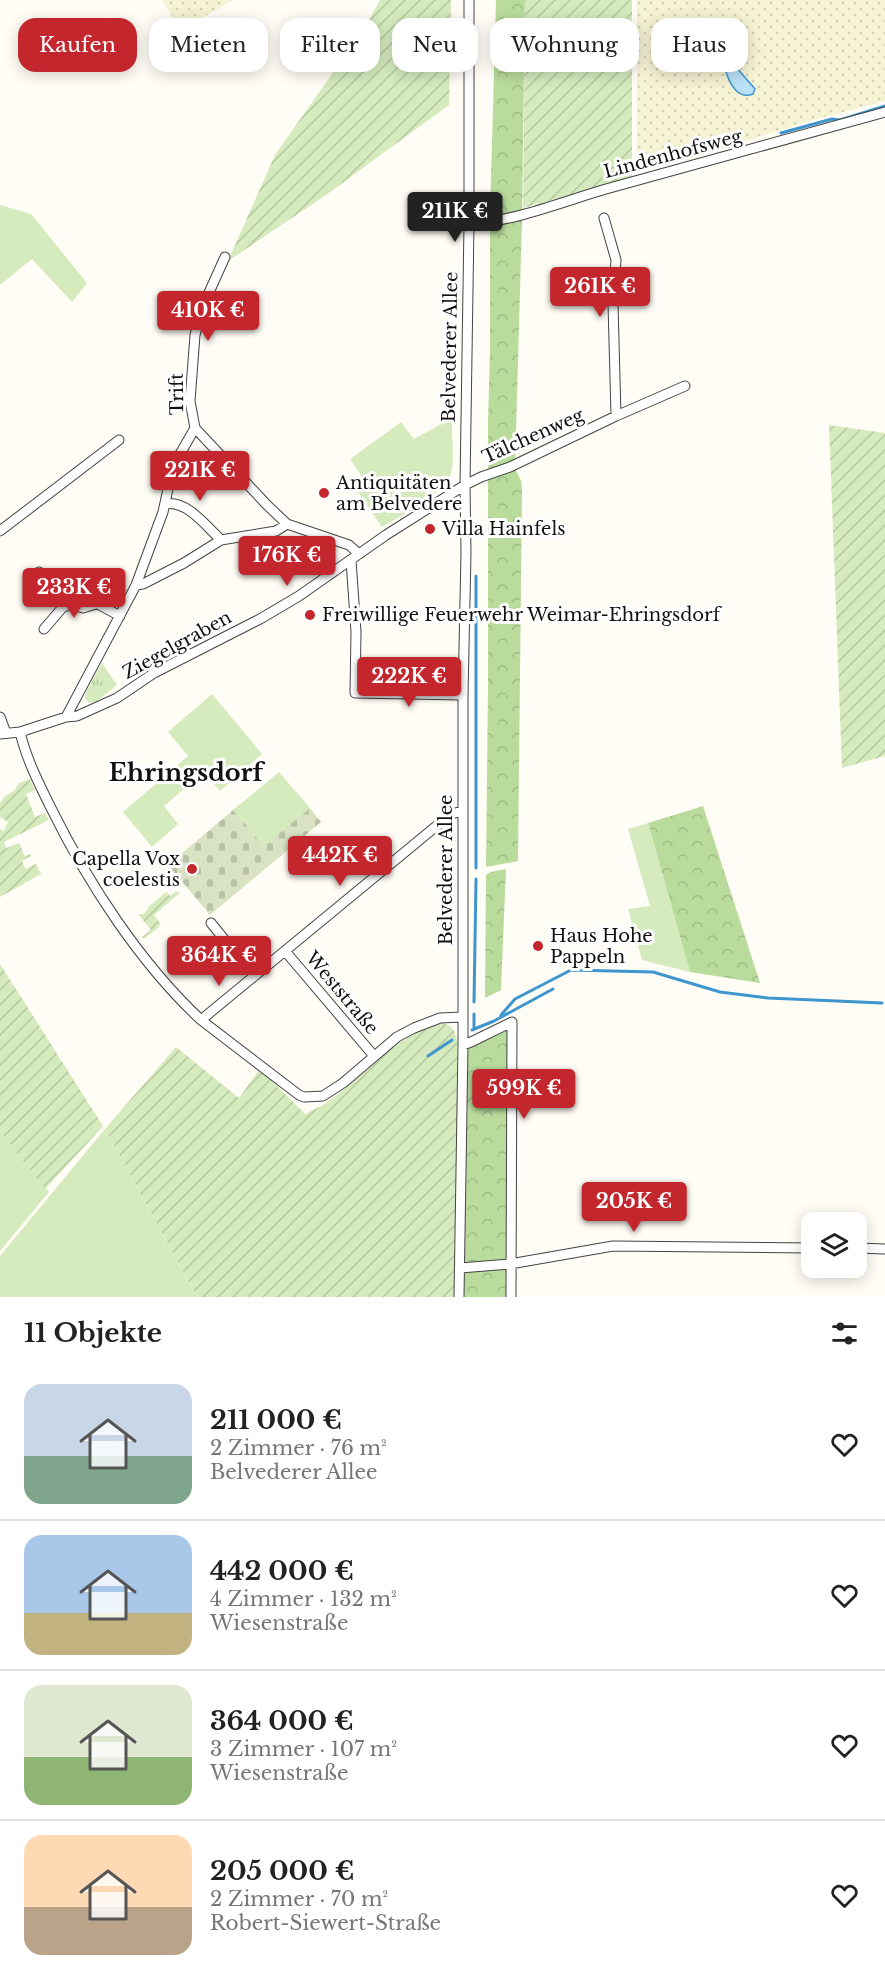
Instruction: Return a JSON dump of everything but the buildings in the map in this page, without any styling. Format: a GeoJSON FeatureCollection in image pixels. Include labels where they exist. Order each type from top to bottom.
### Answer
{"type":"FeatureCollection","features":[{"type":"Feature","properties":{"kind":"street","name":"Belvederer Allee"},"geometry":{"type":"LineString","coordinates":[[459,1297],[463,1045],[463,695],[469,224],[469,0]]}},
{"type":"Feature","properties":{"kind":"street","name":"Lindenhofsweg"},"geometry":{"type":"LineString","coordinates":[[469,224],[518,216],[885,112]]}},
{"type":"Feature","properties":{"kind":"street"},"geometry":{"type":"LineString","coordinates":[[603,218],[616,260],[613,304],[616,416]]}},
{"type":"Feature","properties":{"kind":"street","name":"Trift"},"geometry":{"type":"LineString","coordinates":[[195,428],[190,401],[195,335],[202,308],[225,257]]}},
{"type":"Feature","properties":{"kind":"street","name":"Tälchenweg"},"geometry":{"type":"LineString","coordinates":[[465,485],[481,477],[510,468],[616,416],[685,386]]}},
{"type":"Feature","properties":{"kind":"street"},"geometry":{"type":"LineString","coordinates":[[66,717],[136,585],[164,512],[173,466],[195,428],[287,524],[349,545],[355,557],[355,693],[463,695]]}},
{"type":"Feature","properties":{"kind":"street"},"geometry":{"type":"LineString","coordinates":[[0,531],[119,440]]}},
{"type":"Feature","properties":{"kind":"street","name":"Ziegelgraben"},"geometry":{"type":"LineString","coordinates":[[3,734],[20,732],[66,717],[77,716],[117,698],[154,673],[260,619],[299,596],[465,485]]}},
{"type":"Feature","properties":{"kind":"street"},"geometry":{"type":"LineString","coordinates":[[165,504],[174,502],[196,515],[221,540]]}},
{"type":"Feature","properties":{"kind":"street"},"geometry":{"type":"LineString","coordinates":[[136,585],[174,569],[221,540],[276,531],[287,524]]}},
{"type":"Feature","properties":{"kind":"street"},"geometry":{"type":"LineString","coordinates":[[39,572],[120,616]]}},
{"type":"Feature","properties":{"kind":"street"},"geometry":{"type":"LineString","coordinates":[[44,629],[63,607],[71,605],[83,608],[96,604]]}},
{"type":"Feature","properties":{"kind":"street"},"geometry":{"type":"LineString","coordinates":[[0,717],[3,734]]}},
{"type":"Feature","properties":{"kind":"street"},"geometry":{"type":"LineString","coordinates":[[20,732],[40,786],[68,843],[88,877],[130,938],[182,1001],[201,1020],[289,1088],[304,1097],[323,1096],[343,1083],[397,1037],[440,1018],[462,1017]]}},
{"type":"Feature","properties":{"kind":"street"},"geometry":{"type":"LineString","coordinates":[[201,1020],[413,844],[451,814],[463,811]]}},
{"type":"Feature","properties":{"kind":"street"},"geometry":{"type":"LineString","coordinates":[[211,923],[254,976]]}},
{"type":"Feature","properties":{"kind":"street","name":"Weststraße"},"geometry":{"type":"LineString","coordinates":[[285,951],[374,1056]]}},
{"type":"Feature","properties":{"kind":"street"},"geometry":{"type":"LineString","coordinates":[[463,1045],[512,1022],[511,1297]]}},
{"type":"Feature","properties":{"kind":"street"},"geometry":{"type":"LineString","coordinates":[[460,1268],[510,1264],[613,1246],[801,1248]]}},
{"type":"Feature","properties":{"kind":"street"},"geometry":{"type":"LineString","coordinates":[[867,1248],[885,1249]]}},
{"type":"Feature","properties":{"kind":"shaded area"},"geometry":{"type":"Polygon","coordinates":[[[162,0],[233,0],[202,18],[173,18],[162,0]]]}},
{"type":"Feature","properties":{"kind":"shaded area"},"geometry":{"type":"Polygon","coordinates":[[[637,0],[885,0],[885,101],[806,122],[687,160],[637,167],[639,18],[637,18],[637,0]]]}},
{"type":"Feature","properties":{"kind":"green space"},"geometry":{"type":"Polygon","coordinates":[[[380,0],[451,0],[451,18],[392,18],[392,72],[450,72],[449,105],[326,195],[228,261],[275,155],[333,72],[380,72],[380,18],[370,18],[380,0]]]}},
{"type":"Feature","properties":{"kind":"green space"},"geometry":{"type":"Polygon","coordinates":[[[496,0],[525,0],[525,18],[496,18],[496,0]]]}},
{"type":"Feature","properties":{"kind":"green space"},"geometry":{"type":"Polygon","coordinates":[[[525,0],[632,0],[632,18],[525,18],[525,0]]]}},
{"type":"Feature","properties":{"kind":"green space"},"geometry":{"type":"Polygon","coordinates":[[[494,72],[524,72],[515,468],[522,488],[518,861],[486,867],[488,687],[490,216],[494,72]]]}},
{"type":"Feature","properties":{"kind":"green space"},"geometry":{"type":"Polygon","coordinates":[[[524,72],[632,72],[632,178],[523,208],[524,72]]]}},
{"type":"Feature","properties":{"kind":"green space"},"geometry":{"type":"Polygon","coordinates":[[[0,205],[31,214],[87,283],[72,302],[32,259],[0,285],[0,205]]]}},
{"type":"Feature","properties":{"kind":"green space"},"geometry":{"type":"Polygon","coordinates":[[[452,418],[453,461],[448,481],[421,504],[382,527],[355,488],[365,481],[350,459],[401,422],[414,439],[452,418]]]}},
{"type":"Feature","properties":{"kind":"green space"},"geometry":{"type":"Polygon","coordinates":[[[829,425],[885,433],[885,756],[842,768],[829,425]]]}},
{"type":"Feature","properties":{"kind":"green space"},"geometry":{"type":"Polygon","coordinates":[[[102,663],[117,685],[97,701],[89,703],[85,694],[102,663]]]}},
{"type":"Feature","properties":{"kind":"green space"},"geometry":{"type":"Polygon","coordinates":[[[212,694],[262,754],[220,791],[204,772],[164,806],[178,824],[152,847],[123,812],[188,756],[168,732],[212,694]]]}},
{"type":"Feature","properties":{"kind":"green space"},"geometry":{"type":"Polygon","coordinates":[[[279,772],[310,808],[264,847],[233,810],[279,772]]]}},
{"type":"Feature","properties":{"kind":"green space"},"geometry":{"type":"Polygon","coordinates":[[[30,779],[35,790],[26,794],[35,817],[45,813],[49,820],[4,842],[6,848],[19,843],[25,856],[30,854],[31,856],[22,861],[25,869],[36,864],[41,874],[0,897],[0,829],[4,831],[8,822],[0,817],[0,803],[5,796],[14,791],[19,783],[30,779]]]}},
{"type":"Feature","properties":{"kind":"green space"},"geometry":{"type":"Polygon","coordinates":[[[703,806],[760,983],[690,972],[648,823],[703,806]]]}},
{"type":"Feature","properties":{"kind":"green space"},"geometry":{"type":"Polygon","coordinates":[[[310,808],[321,822],[210,915],[168,865],[233,810],[264,846],[310,808]]]}},
{"type":"Feature","properties":{"kind":"green space"},"geometry":{"type":"Polygon","coordinates":[[[648,823],[690,972],[642,960],[628,909],[650,906],[628,829],[648,823]]]}},
{"type":"Feature","properties":{"kind":"green space"},"geometry":{"type":"Polygon","coordinates":[[[506,869],[501,990],[485,998],[486,875],[506,869]]]}},
{"type":"Feature","properties":{"kind":"green space"},"geometry":{"type":"Polygon","coordinates":[[[176,891],[180,893],[154,915],[160,923],[159,927],[144,939],[142,937],[151,930],[138,914],[144,914],[147,908],[166,892],[170,896],[176,891]]]}},
{"type":"Feature","properties":{"kind":"green space"},"geometry":{"type":"Polygon","coordinates":[[[0,964],[103,1126],[45,1189],[0,1131],[0,964]]]}},
{"type":"Feature","properties":{"kind":"green space"},"geometry":{"type":"Polygon","coordinates":[[[440,1023],[452,1028],[457,1041],[457,1297],[197,1297],[105,1129],[176,1047],[239,1098],[260,1069],[305,1114],[341,1092],[407,1038],[440,1023]]]}},
{"type":"Feature","properties":{"kind":"green space"},"geometry":{"type":"Polygon","coordinates":[[[509,1025],[507,1297],[463,1297],[466,1048],[509,1025]]]}},
{"type":"Feature","properties":{"kind":"green space"},"geometry":{"type":"Polygon","coordinates":[[[105,1129],[197,1297],[0,1297],[0,1256],[105,1129]]]}},
{"type":"Feature","properties":{"kind":"green space"},"geometry":{"type":"Polygon","coordinates":[[[0,1131],[49,1192],[0,1251],[0,1131]]]}},
{"type":"Feature","properties":{"kind":"water"},"geometry":{"type":"Polygon","coordinates":[[[726,72],[740,72],[755,89],[753,94],[739,93],[726,72]]]}},
{"type":"Feature","properties":{"kind":"waterway"},"geometry":{"type":"LineString","coordinates":[[781,133],[832,119],[840,120],[885,106]]}},
{"type":"Feature","properties":{"kind":"waterway"},"geometry":{"type":"LineString","coordinates":[[476,576],[476,868]]}},
{"type":"Feature","properties":{"kind":"waterway"},"geometry":{"type":"LineString","coordinates":[[474,1002],[476,879]]}},
{"type":"Feature","properties":{"kind":"waterway"},"geometry":{"type":"LineString","coordinates":[[501,1015],[515,999],[571,970],[653,972],[720,992],[768,998],[882,1003]]}},
{"type":"Feature","properties":{"kind":"waterway"},"geometry":{"type":"LineString","coordinates":[[472,1030],[494,1021],[553,989]]}},
{"type":"Feature","properties":{"kind":"waterway"},"geometry":{"type":"LineString","coordinates":[[474,1014],[474,1029]]}},
{"type":"Feature","properties":{"kind":"waterway"},"geometry":{"type":"LineString","coordinates":[[428,1056],[452,1040]]}},
{"type":"Feature","properties":{"kind":"place","name":"Antiquitäten am Belvedere"},"geometry":{"type":"Point","coordinates":[324,493]}},
{"type":"Feature","properties":{"kind":"place","name":"Villa Hainfels"},"geometry":{"type":"Point","coordinates":[430,529]}},
{"type":"Feature","properties":{"kind":"place","name":"Freiwillige Feuerwehr Weimar-Ehringsdorf"},"geometry":{"type":"Point","coordinates":[310,615]}},
{"type":"Feature","properties":{"kind":"place","name":"Capella Vox coelestis"},"geometry":{"type":"Point","coordinates":[192,869]}},
{"type":"Feature","properties":{"kind":"place","name":"Haus Hohe Pappeln"},"geometry":{"type":"Point","coordinates":[538,946]}},
{"type":"Feature","properties":{"kind":"district","name":"Ehringsdorf"},"geometry":{"type":"Point","coordinates":[186,772]}}]}
